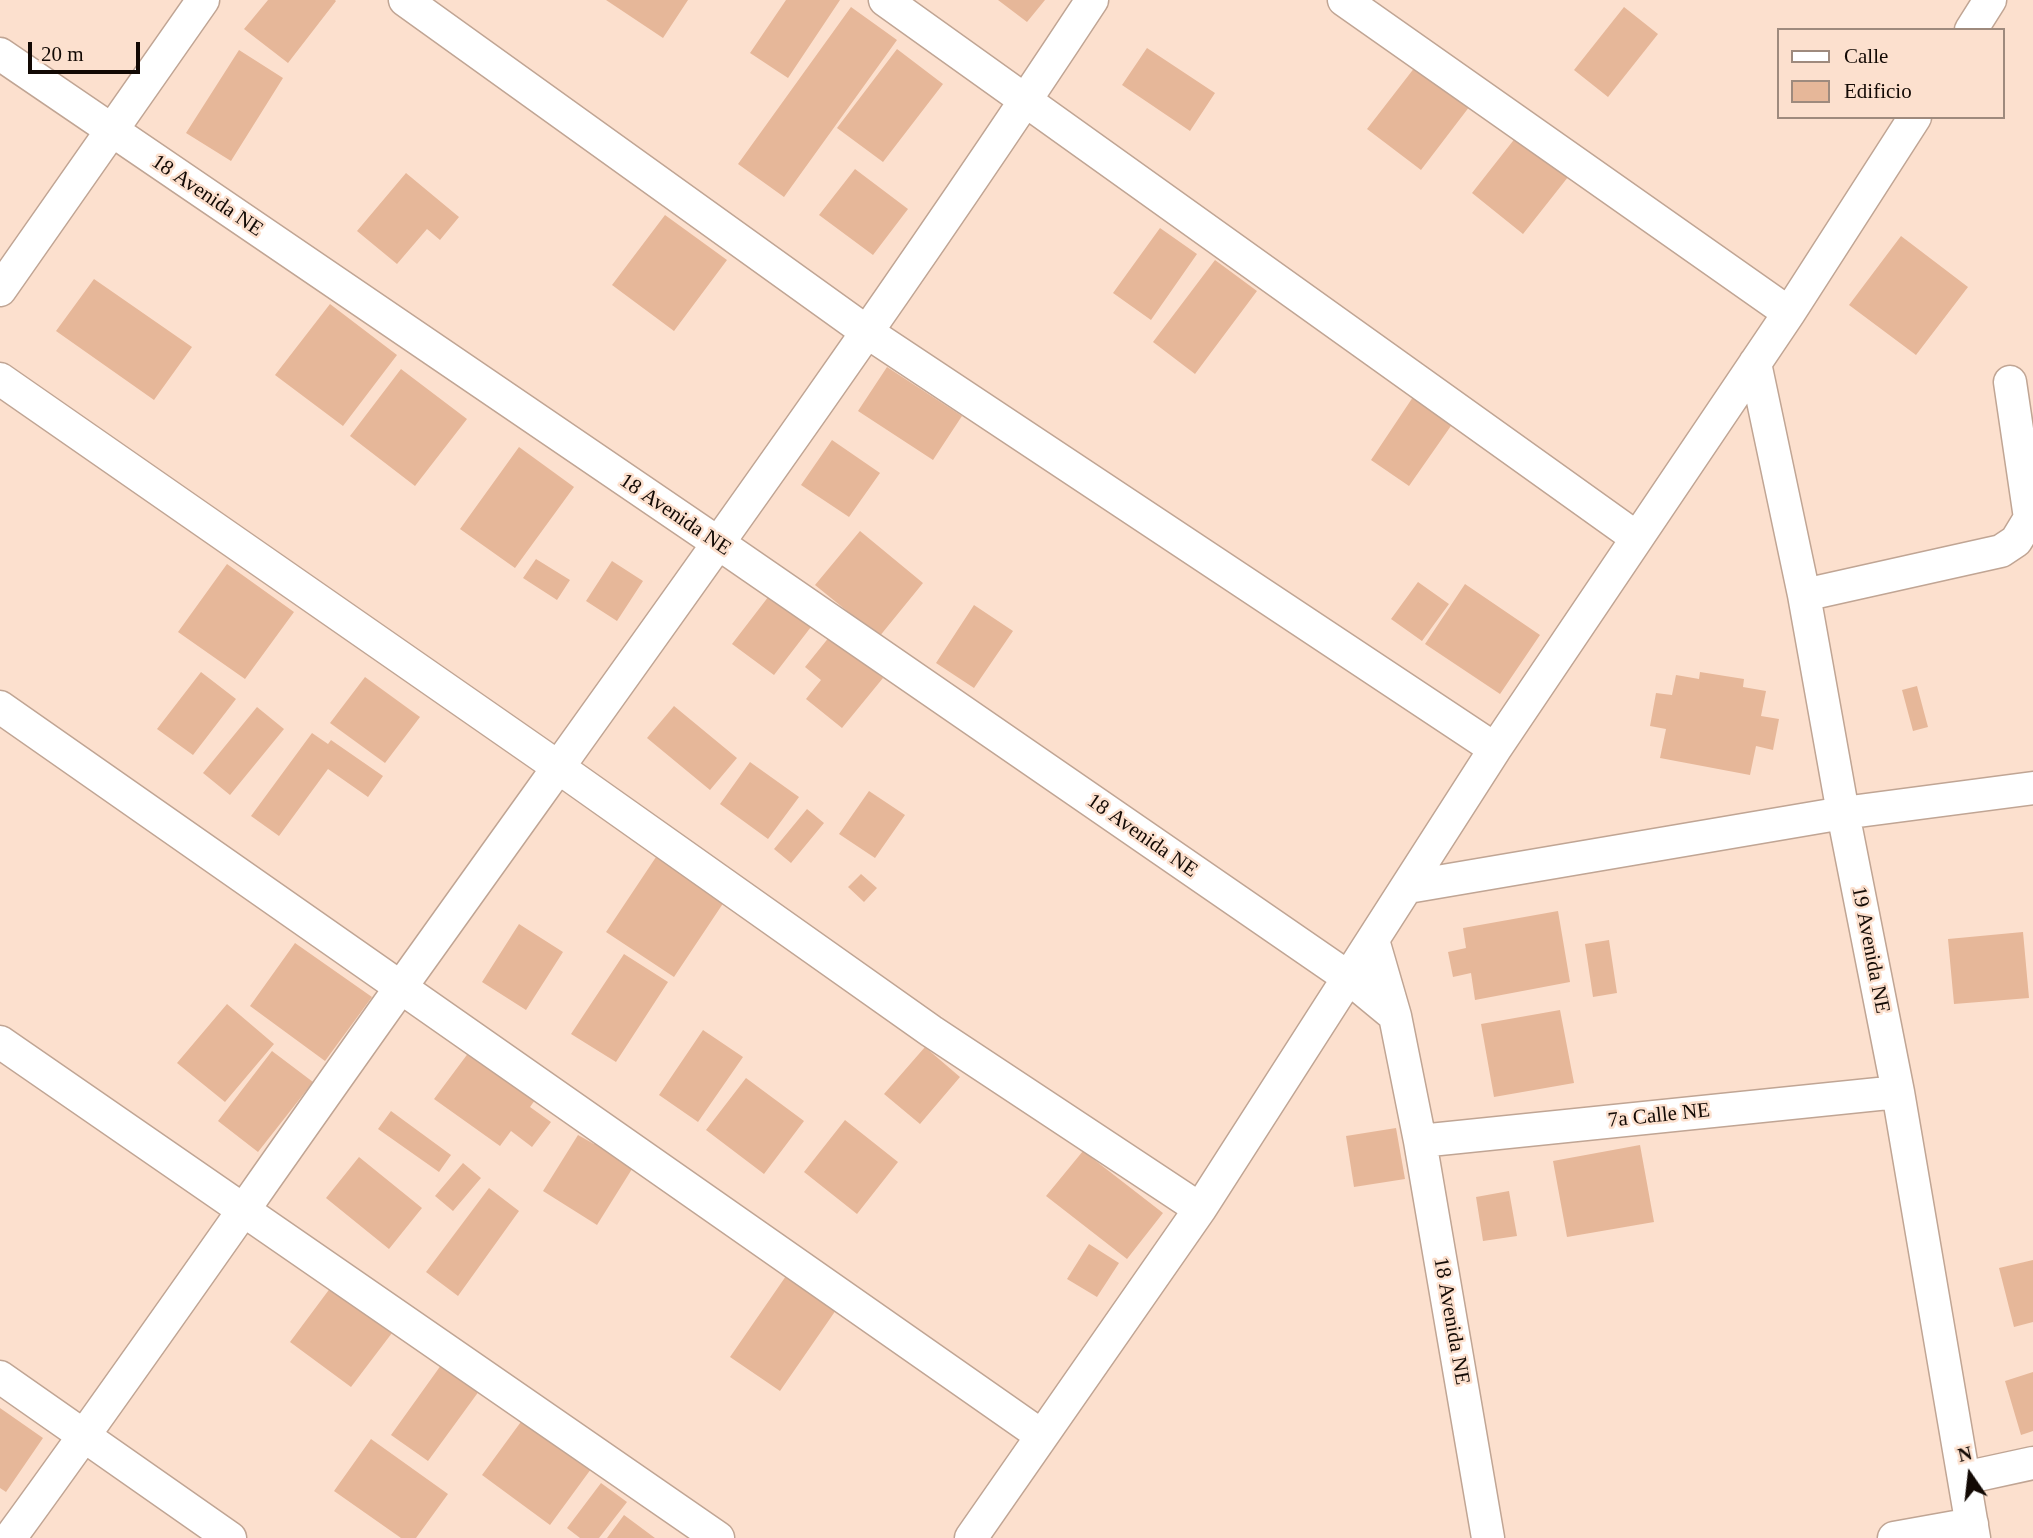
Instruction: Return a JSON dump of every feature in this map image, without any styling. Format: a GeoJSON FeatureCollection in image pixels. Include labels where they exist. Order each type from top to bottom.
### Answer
{"type":"FeatureCollection","features":[{"type":"Feature","properties":{"kind":"street"},"geometry":{"type":"LineString","coordinates":[[0,290],[203,0]]}},
{"type":"Feature","properties":{"kind":"street"},"geometry":{"type":"LineString","coordinates":[[405,0],[867,332],[1495,749]]}},
{"type":"Feature","properties":{"kind":"street"},"geometry":{"type":"LineString","coordinates":[[885,0],[1637,538]]}},
{"type":"Feature","properties":{"kind":"street"},"geometry":{"type":"LineString","coordinates":[[10,1538],[867,332],[1027,100],[1092,0]]}},
{"type":"Feature","properties":{"kind":"street"},"geometry":{"type":"LineString","coordinates":[[1344,0],[1789,313]]}},
{"type":"Feature","properties":{"kind":"street"},"geometry":{"type":"LineString","coordinates":[[1972,28],[1990,0]]}},
{"type":"Feature","properties":{"kind":"street","name":"18 Avenida NE"},"geometry":{"type":"LineString","coordinates":[[0,54],[718,543],[1349,978],[1395,1016]]}},
{"type":"Feature","properties":{"kind":"street"},"geometry":{"type":"LineString","coordinates":[[983,1530],[1042,1436],[1200,1209],[1495,749],[1789,313],[1914,119]]}},
{"type":"Feature","properties":{"kind":"street","name":"19 Avenida NE"},"geometry":{"type":"LineString","coordinates":[[1755,363],[1804,595],[1843,813],[1898,1092],[1973,1531]]}},
{"type":"Feature","properties":{"kind":"street"},"geometry":{"type":"LineString","coordinates":[[0,379],[558,767],[931,1031],[1200,1209]]}},
{"type":"Feature","properties":{"kind":"street"},"geometry":{"type":"LineString","coordinates":[[1804,595],[2001,551],[2016,541],[2030,518],[2010,382]]}},
{"type":"Feature","properties":{"kind":"street"},"geometry":{"type":"LineString","coordinates":[[0,707],[1042,1436]]}},
{"type":"Feature","properties":{"kind":"street"},"geometry":{"type":"LineString","coordinates":[[1408,887],[1843,813],[2033,788]]}},
{"type":"Feature","properties":{"kind":"street","name":"18 Avenida NE"},"geometry":{"type":"LineString","coordinates":[[1373,940],[1395,1016],[1420,1141],[1488,1538]]}},
{"type":"Feature","properties":{"kind":"street"},"geometry":{"type":"LineString","coordinates":[[0,1042],[718,1538]]}},
{"type":"Feature","properties":{"kind":"street","name":"7a Calle NE"},"geometry":{"type":"LineString","coordinates":[[1420,1141],[1898,1092]]}},
{"type":"Feature","properties":{"kind":"street"},"geometry":{"type":"LineString","coordinates":[[0,1377],[230,1538]]}},
{"type":"Feature","properties":{"kind":"street"},"geometry":{"type":"LineString","coordinates":[[1965,1478],[2033,1463]]}},
{"type":"Feature","properties":{"kind":"street"},"geometry":{"type":"LineString","coordinates":[[1894,1538],[1973,1531]]}},
{"type":"Feature","properties":{"kind":"building"},"geometry":{"type":"Polygon","coordinates":[[[268,0],[336,1],[288,63],[244,29],[268,0]]]}},
{"type":"Feature","properties":{"kind":"building"},"geometry":{"type":"Polygon","coordinates":[[[606,0],[688,0],[663,38],[606,0]]]}},
{"type":"Feature","properties":{"kind":"building"},"geometry":{"type":"Polygon","coordinates":[[[786,0],[840,0],[788,78],[750,53],[786,0]]]}},
{"type":"Feature","properties":{"kind":"building"},"geometry":{"type":"Polygon","coordinates":[[[998,0],[1045,0],[1027,22],[998,0]]]}},
{"type":"Feature","properties":{"kind":"building"},"geometry":{"type":"Polygon","coordinates":[[[851,7],[897,40],[784,197],[738,164],[851,7]]]}},
{"type":"Feature","properties":{"kind":"building"},"geometry":{"type":"Polygon","coordinates":[[[1624,7],[1658,34],[1608,97],[1574,70],[1624,7]]]}},
{"type":"Feature","properties":{"kind":"building"},"geometry":{"type":"Polygon","coordinates":[[[1147,48],[1215,93],[1190,131],[1122,85],[1147,48]]]}},
{"type":"Feature","properties":{"kind":"building"},"geometry":{"type":"Polygon","coordinates":[[[897,49],[943,84],[883,162],[837,128],[897,49]]]}},
{"type":"Feature","properties":{"kind":"building"},"geometry":{"type":"Polygon","coordinates":[[[239,50],[283,78],[231,161],[186,133],[239,50]]]}},
{"type":"Feature","properties":{"kind":"building"},"geometry":{"type":"Polygon","coordinates":[[[1422,58],[1476,98],[1421,170],[1367,129],[1422,58]]]}},
{"type":"Feature","properties":{"kind":"building"},"geometry":{"type":"Polygon","coordinates":[[[1520,132],[1572,172],[1523,234],[1472,193],[1520,132]]]}},
{"type":"Feature","properties":{"kind":"building"},"geometry":{"type":"Polygon","coordinates":[[[855,169],[908,209],[873,255],[819,215],[855,169]]]}},
{"type":"Feature","properties":{"kind":"building"},"geometry":{"type":"Polygon","coordinates":[[[406,173],[459,217],[440,240],[427,229],[397,264],[357,231],[406,173]]]}},
{"type":"Feature","properties":{"kind":"building"},"geometry":{"type":"Polygon","coordinates":[[[665,215],[727,260],[674,331],[612,285],[665,215]]]}},
{"type":"Feature","properties":{"kind":"building"},"geometry":{"type":"Polygon","coordinates":[[[1160,228],[1197,254],[1151,320],[1113,293],[1160,228]]]}},
{"type":"Feature","properties":{"kind":"building"},"geometry":{"type":"Polygon","coordinates":[[[1901,236],[1968,287],[1916,355],[1849,305],[1901,236]]]}},
{"type":"Feature","properties":{"kind":"building"},"geometry":{"type":"Polygon","coordinates":[[[1215,260],[1257,291],[1195,374],[1153,342],[1215,260]]]}},
{"type":"Feature","properties":{"kind":"building"},"geometry":{"type":"Polygon","coordinates":[[[94,279],[192,347],[154,400],[56,331],[94,279]]]}},
{"type":"Feature","properties":{"kind":"building"},"geometry":{"type":"Polygon","coordinates":[[[330,304],[397,355],[343,426],[275,375],[330,304]]]}},
{"type":"Feature","properties":{"kind":"building"},"geometry":{"type":"Polygon","coordinates":[[[887,367],[962,416],[933,460],[858,411],[887,367]]]}},
{"type":"Feature","properties":{"kind":"building"},"geometry":{"type":"Polygon","coordinates":[[[401,369],[467,419],[415,486],[350,436],[401,369]]]}},
{"type":"Feature","properties":{"kind":"building"},"geometry":{"type":"Polygon","coordinates":[[[1413,397],[1453,423],[1409,486],[1371,460],[1413,397]]]}},
{"type":"Feature","properties":{"kind":"building"},"geometry":{"type":"Polygon","coordinates":[[[832,440],[880,473],[849,517],[801,485],[832,440]]]}},
{"type":"Feature","properties":{"kind":"building"},"geometry":{"type":"Polygon","coordinates":[[[519,447],[574,487],[515,568],[460,529],[519,447]]]}},
{"type":"Feature","properties":{"kind":"building"},"geometry":{"type":"Polygon","coordinates":[[[860,531],[923,583],[879,637],[815,585],[860,531]]]}},
{"type":"Feature","properties":{"kind":"building"},"geometry":{"type":"Polygon","coordinates":[[[536,559],[570,580],[557,600],[523,578],[536,559]]]}},
{"type":"Feature","properties":{"kind":"building"},"geometry":{"type":"Polygon","coordinates":[[[612,561],[643,581],[617,621],[586,601],[612,561]]]}},
{"type":"Feature","properties":{"kind":"building"},"geometry":{"type":"Polygon","coordinates":[[[227,564],[294,612],[245,679],[178,632],[227,564]]]}},
{"type":"Feature","properties":{"kind":"building"},"geometry":{"type":"Polygon","coordinates":[[[1418,582],[1449,604],[1422,641],[1391,619],[1418,582]]]}},
{"type":"Feature","properties":{"kind":"building"},"geometry":{"type":"Polygon","coordinates":[[[1465,584],[1540,635],[1500,694],[1425,644],[1465,584]]]}},
{"type":"Feature","properties":{"kind":"building"},"geometry":{"type":"Polygon","coordinates":[[[772,592],[814,623],[774,675],[732,644],[772,592]]]}},
{"type":"Feature","properties":{"kind":"building"},"geometry":{"type":"Polygon","coordinates":[[[974,605],[1013,631],[974,688],[936,663],[974,605]]]}},
{"type":"Feature","properties":{"kind":"building"},"geometry":{"type":"Polygon","coordinates":[[[830,636],[883,678],[842,728],[806,699],[821,680],[805,667],[830,636]]]}},
{"type":"Feature","properties":{"kind":"building"},"geometry":{"type":"Polygon","coordinates":[[[201,672],[236,699],[193,755],[157,729],[201,672]]]}},
{"type":"Feature","properties":{"kind":"building"},"geometry":{"type":"Polygon","coordinates":[[[1700,672],[1744,679],[1743,687],[1766,691],[1761,716],[1779,719],[1773,750],[1756,746],[1750,775],[1660,758],[1666,729],[1650,726],[1656,693],[1672,695],[1676,675],[1699,679],[1700,672]]]}},
{"type":"Feature","properties":{"kind":"building"},"geometry":{"type":"Polygon","coordinates":[[[365,677],[420,717],[385,763],[330,723],[365,677]]]}},
{"type":"Feature","properties":{"kind":"building"},"geometry":{"type":"Polygon","coordinates":[[[1917,686],[1928,727],[1913,731],[1902,690],[1917,686]]]}},
{"type":"Feature","properties":{"kind":"building"},"geometry":{"type":"Polygon","coordinates":[[[674,706],[737,758],[710,790],[647,738],[674,706]]]}},
{"type":"Feature","properties":{"kind":"building"},"geometry":{"type":"Polygon","coordinates":[[[257,707],[284,729],[230,795],[203,773],[257,707]]]}},
{"type":"Feature","properties":{"kind":"building"},"geometry":{"type":"Polygon","coordinates":[[[312,733],[328,744],[331,740],[383,776],[368,797],[328,769],[279,836],[251,816],[312,733]]]}},
{"type":"Feature","properties":{"kind":"building"},"geometry":{"type":"Polygon","coordinates":[[[750,762],[799,797],[768,839],[720,804],[750,762]]]}},
{"type":"Feature","properties":{"kind":"building"},"geometry":{"type":"Polygon","coordinates":[[[869,791],[905,815],[875,858],[839,834],[869,791]]]}},
{"type":"Feature","properties":{"kind":"building"},"geometry":{"type":"Polygon","coordinates":[[[807,809],[824,823],[791,863],[774,849],[807,809]]]}},
{"type":"Feature","properties":{"kind":"building"},"geometry":{"type":"Polygon","coordinates":[[[658,854],[726,899],[674,977],[606,932],[658,854]]]}},
{"type":"Feature","properties":{"kind":"building"},"geometry":{"type":"Polygon","coordinates":[[[861,874],[877,888],[864,902],[848,887],[861,874]]]}},
{"type":"Feature","properties":{"kind":"building"},"geometry":{"type":"Polygon","coordinates":[[[1558,911],[1570,982],[1475,1000],[1471,973],[1453,977],[1448,952],[1466,948],[1463,928],[1558,911]]]}},
{"type":"Feature","properties":{"kind":"building"},"geometry":{"type":"Polygon","coordinates":[[[519,924],[563,952],[526,1010],[482,982],[519,924]]]}},
{"type":"Feature","properties":{"kind":"building"},"geometry":{"type":"Polygon","coordinates":[[[2023,932],[2029,998],[1954,1004],[1948,939],[2023,932]]]}},
{"type":"Feature","properties":{"kind":"building"},"geometry":{"type":"Polygon","coordinates":[[[1609,940],[1617,993],[1593,997],[1585,944],[1609,940]]]}},
{"type":"Feature","properties":{"kind":"building"},"geometry":{"type":"Polygon","coordinates":[[[295,943],[372,997],[325,1061],[250,1006],[295,943]]]}},
{"type":"Feature","properties":{"kind":"building"},"geometry":{"type":"Polygon","coordinates":[[[624,954],[668,982],[616,1062],[571,1034],[624,954]]]}},
{"type":"Feature","properties":{"kind":"building"},"geometry":{"type":"Polygon","coordinates":[[[227,1004],[274,1044],[225,1102],[177,1063],[227,1004]]]}},
{"type":"Feature","properties":{"kind":"building"},"geometry":{"type":"Polygon","coordinates":[[[1560,1010],[1574,1083],[1494,1097],[1481,1024],[1560,1010]]]}},
{"type":"Feature","properties":{"kind":"building"},"geometry":{"type":"Polygon","coordinates":[[[703,1030],[743,1057],[698,1122],[659,1095],[703,1030]]]}},
{"type":"Feature","properties":{"kind":"building"},"geometry":{"type":"Polygon","coordinates":[[[475,1044],[540,1093],[530,1107],[551,1122],[532,1147],[511,1131],[500,1146],[434,1099],[475,1044]]]}},
{"type":"Feature","properties":{"kind":"building"},"geometry":{"type":"Polygon","coordinates":[[[925,1047],[960,1077],[920,1124],[884,1094],[925,1047]]]}},
{"type":"Feature","properties":{"kind":"building"},"geometry":{"type":"Polygon","coordinates":[[[272,1051],[313,1082],[258,1152],[218,1121],[272,1051]]]}},
{"type":"Feature","properties":{"kind":"building"},"geometry":{"type":"Polygon","coordinates":[[[746,1078],[804,1121],[764,1174],[706,1130],[746,1078]]]}},
{"type":"Feature","properties":{"kind":"building"},"geometry":{"type":"Polygon","coordinates":[[[391,1111],[451,1155],[439,1172],[378,1129],[391,1111]]]}},
{"type":"Feature","properties":{"kind":"building"},"geometry":{"type":"Polygon","coordinates":[[[845,1120],[898,1162],[857,1214],[804,1172],[845,1120]]]}},
{"type":"Feature","properties":{"kind":"building"},"geometry":{"type":"Polygon","coordinates":[[[1396,1128],[1405,1179],[1354,1187],[1346,1136],[1396,1128]]]}},
{"type":"Feature","properties":{"kind":"building"},"geometry":{"type":"Polygon","coordinates":[[[578,1135],[594,1144],[599,1137],[624,1153],[619,1161],[632,1169],[597,1225],[543,1191],[578,1135]]]}},
{"type":"Feature","properties":{"kind":"building"},"geometry":{"type":"Polygon","coordinates":[[[1640,1145],[1654,1222],[1567,1237],[1553,1161],[1640,1145]]]}},
{"type":"Feature","properties":{"kind":"building"},"geometry":{"type":"Polygon","coordinates":[[[1083,1151],[1163,1213],[1127,1259],[1046,1196],[1083,1151]]]}},
{"type":"Feature","properties":{"kind":"building"},"geometry":{"type":"Polygon","coordinates":[[[359,1157],[422,1208],[389,1249],[326,1198],[359,1157]]]}},
{"type":"Feature","properties":{"kind":"building"},"geometry":{"type":"Polygon","coordinates":[[[463,1163],[481,1178],[453,1211],[435,1196],[463,1163]]]}},
{"type":"Feature","properties":{"kind":"building"},"geometry":{"type":"Polygon","coordinates":[[[489,1188],[519,1211],[458,1296],[426,1272],[489,1188]]]}},
{"type":"Feature","properties":{"kind":"building"},"geometry":{"type":"Polygon","coordinates":[[[1509,1191],[1517,1236],[1483,1241],[1476,1197],[1509,1191]]]}},
{"type":"Feature","properties":{"kind":"building"},"geometry":{"type":"Polygon","coordinates":[[[1089,1244],[1119,1263],[1097,1297],[1067,1279],[1089,1244]]]}},
{"type":"Feature","properties":{"kind":"building"},"geometry":{"type":"Polygon","coordinates":[[[2033,1260],[2033,1322],[2014,1327],[1999,1268],[2033,1260]]]}},
{"type":"Feature","properties":{"kind":"building"},"geometry":{"type":"Polygon","coordinates":[[[786,1276],[836,1310],[780,1391],[730,1357],[786,1276]]]}},
{"type":"Feature","properties":{"kind":"building"},"geometry":{"type":"Polygon","coordinates":[[[334,1283],[395,1329],[351,1387],[290,1342],[334,1283]]]}},
{"type":"Feature","properties":{"kind":"building"},"geometry":{"type":"Polygon","coordinates":[[[444,1361],[482,1387],[428,1461],[391,1435],[444,1361]]]}},
{"type":"Feature","properties":{"kind":"building"},"geometry":{"type":"Polygon","coordinates":[[[2033,1372],[2033,1431],[2021,1435],[2005,1381],[2033,1372]]]}},
{"type":"Feature","properties":{"kind":"building"},"geometry":{"type":"Polygon","coordinates":[[[0,1408],[43,1438],[6,1492],[0,1488],[0,1408]]]}},
{"type":"Feature","properties":{"kind":"building"},"geometry":{"type":"Polygon","coordinates":[[[523,1419],[591,1469],[550,1525],[482,1475],[523,1419]]]}},
{"type":"Feature","properties":{"kind":"building"},"geometry":{"type":"Polygon","coordinates":[[[371,1439],[448,1494],[416,1538],[401,1538],[334,1491],[371,1439]]]}},
{"type":"Feature","properties":{"kind":"building"},"geometry":{"type":"Polygon","coordinates":[[[601,1483],[627,1502],[599,1538],[580,1538],[567,1528],[601,1483]]]}},
{"type":"Feature","properties":{"kind":"building"},"geometry":{"type":"Polygon","coordinates":[[[624,1515],[655,1538],[607,1538],[624,1515]]]}}]}
